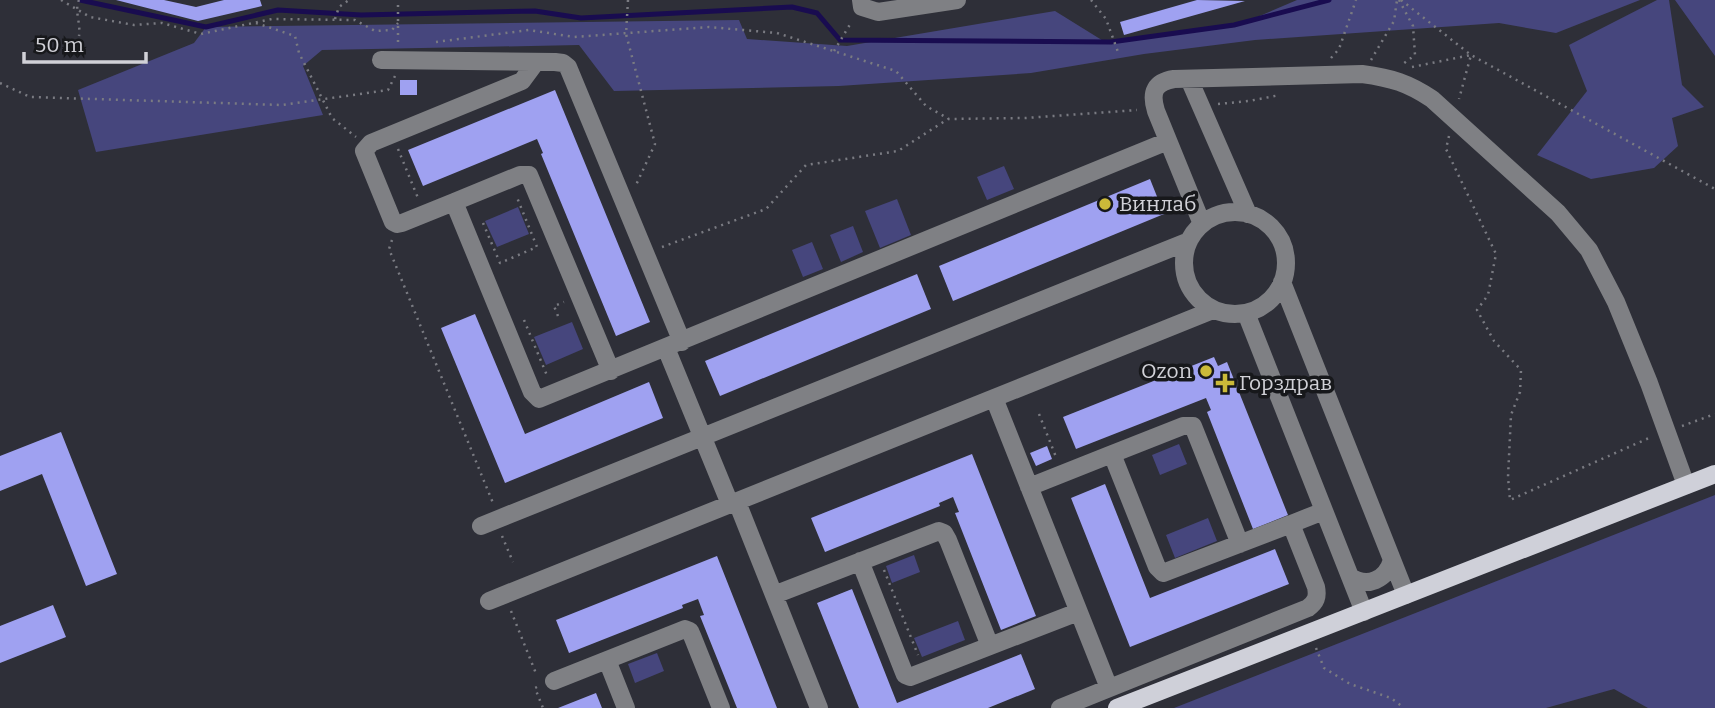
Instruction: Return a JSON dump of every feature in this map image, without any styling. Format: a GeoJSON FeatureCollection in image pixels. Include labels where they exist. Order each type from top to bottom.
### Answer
{"type":"FeatureCollection","features":[{"type":"Feature","properties":{"kind":"main road"},"geometry":{"type":"LineString","coordinates":[[1117,708],[1715,474]]}},
{"type":"Feature","properties":{"kind":"street"},"geometry":{"type":"LineString","coordinates":[[862,3],[878,12],[957,0]]}},
{"type":"Feature","properties":{"kind":"street"},"geometry":{"type":"LineString","coordinates":[[389,60],[562,63],[568,67],[645,253],[702,437],[734,503],[819,708]]}},
{"type":"Feature","properties":{"kind":"street"},"geometry":{"type":"LineString","coordinates":[[536,62],[522,81],[367,146],[364,151],[391,218],[397,224],[525,173],[533,181],[611,371]]}},
{"type":"Feature","properties":{"kind":"street"},"geometry":{"type":"LineString","coordinates":[[1202,224],[1153,101],[1153,92],[1157,85],[1165,80],[1362,74],[1385,77],[1410,85],[1432,99],[1558,213],[1589,250],[1616,302],[1686,485]]}},
{"type":"Feature","properties":{"kind":"street"},"geometry":{"type":"LineString","coordinates":[[1189,79],[1248,214]]}},
{"type":"Feature","properties":{"kind":"street"},"geometry":{"type":"LineString","coordinates":[[454,202],[531,392],[539,399],[1168,141]]}},
{"type":"Feature","properties":{"kind":"street"},"geometry":{"type":"LineString","coordinates":[[1229,212],[1248,214],[1267,223],[1283,244],[1286,258],[1282,282],[1265,305],[1246,313],[1227,314],[1213,310],[1203,304],[1187,282],[1184,256],[1189,241],[1202,224],[1216,215],[1229,212]]}},
{"type":"Feature","properties":{"kind":"street"},"geometry":{"type":"LineString","coordinates":[[492,522],[1189,241]]}},
{"type":"Feature","properties":{"kind":"street"},"geometry":{"type":"LineString","coordinates":[[1282,282],[1406,595]]}},
{"type":"Feature","properties":{"kind":"street"},"geometry":{"type":"LineString","coordinates":[[497,598],[1213,310]]}},
{"type":"Feature","properties":{"kind":"street"},"geometry":{"type":"LineString","coordinates":[[1246,313],[1364,612]]}},
{"type":"Feature","properties":{"kind":"street"},"geometry":{"type":"LineString","coordinates":[[994,398],[1109,688]]}},
{"type":"Feature","properties":{"kind":"street"},"geometry":{"type":"LineString","coordinates":[[1029,487],[1183,426],[1192,426],[1240,544]]}},
{"type":"Feature","properties":{"kind":"street"},"geometry":{"type":"LineString","coordinates":[[1112,454],[1160,572],[1168,573],[1324,511]]}},
{"type":"Feature","properties":{"kind":"street"},"geometry":{"type":"LineString","coordinates":[[1060,708],[1308,608],[1314,603],[1316,587],[1291,524]]}},
{"type":"Feature","properties":{"kind":"street"},"geometry":{"type":"LineString","coordinates":[[774,596],[939,531],[944,533],[990,646]]}},
{"type":"Feature","properties":{"kind":"street"},"geometry":{"type":"LineString","coordinates":[[1350,577],[1362,582],[1375,581],[1386,573],[1392,560]]}},
{"type":"Feature","properties":{"kind":"street"},"geometry":{"type":"LineString","coordinates":[[860,561],[905,675],[910,677],[1078,611]]}},
{"type":"Feature","properties":{"kind":"street"},"geometry":{"type":"LineString","coordinates":[[547,684],[680,631],[690,631],[721,708]]}},
{"type":"Feature","properties":{"kind":"street"},"geometry":{"type":"LineString","coordinates":[[607,660],[626,708]]}},
{"type":"Feature","properties":{"kind":"path"},"geometry":{"type":"LineString","coordinates":[[61,0],[90,17],[134,24],[162,23],[201,34],[272,19],[355,20],[375,31],[392,30],[398,23]]}},
{"type":"Feature","properties":{"kind":"path"},"geometry":{"type":"LineString","coordinates":[[335,20],[339,7],[349,0]]}},
{"type":"Feature","properties":{"kind":"path"},"geometry":{"type":"LineString","coordinates":[[0,83],[30,97],[282,105],[388,89],[397,72],[389,60],[398,23],[398,0]]}},
{"type":"Feature","properties":{"kind":"path"},"geometry":{"type":"LineString","coordinates":[[626,206],[655,144],[626,34],[628,0]]}},
{"type":"Feature","properties":{"kind":"path"},"geometry":{"type":"LineString","coordinates":[[1091,0],[1106,19],[1118,52]]}},
{"type":"Feature","properties":{"kind":"path"},"geometry":{"type":"LineString","coordinates":[[1399,0],[1471,55],[1715,189]]}},
{"type":"Feature","properties":{"kind":"path"},"geometry":{"type":"LineString","coordinates":[[1394,71],[1415,55],[1413,26],[1399,0]]}},
{"type":"Feature","properties":{"kind":"path"},"geometry":{"type":"LineString","coordinates":[[1362,74],[1394,21],[1399,0]]}},
{"type":"Feature","properties":{"kind":"path"},"geometry":{"type":"LineString","coordinates":[[78,1],[76,7],[81,24],[79,36]]}},
{"type":"Feature","properties":{"kind":"path"},"geometry":{"type":"LineString","coordinates":[[834,51],[862,3]]}},
{"type":"Feature","properties":{"kind":"path"},"geometry":{"type":"LineString","coordinates":[[81,24],[90,17]]}},
{"type":"Feature","properties":{"kind":"path"},"geometry":{"type":"LineString","coordinates":[[254,23],[295,36],[299,52],[332,118],[367,146]]}},
{"type":"Feature","properties":{"kind":"path"},"geometry":{"type":"LineString","coordinates":[[435,43],[529,30],[574,37],[709,27],[777,33],[897,71],[926,106],[949,118],[1025,118],[1137,110]]}},
{"type":"Feature","properties":{"kind":"path"},"geometry":{"type":"LineString","coordinates":[[1407,68],[1471,55]]}},
{"type":"Feature","properties":{"kind":"path"},"geometry":{"type":"LineString","coordinates":[[1471,55],[1446,149],[1496,254],[1488,295],[1477,310],[1494,341],[1521,370],[1520,392],[1511,415],[1508,477],[1510,500],[1625,447],[1715,414]]}},
{"type":"Feature","properties":{"kind":"path"},"geometry":{"type":"LineString","coordinates":[[645,253],[766,209],[806,165],[898,151],[949,118]]}},
{"type":"Feature","properties":{"kind":"path"},"geometry":{"type":"LineString","coordinates":[[392,135],[425,214]]}},
{"type":"Feature","properties":{"kind":"path"},"geometry":{"type":"LineString","coordinates":[[483,223],[500,263],[537,247],[509,179]]}},
{"type":"Feature","properties":{"kind":"path"},"geometry":{"type":"LineString","coordinates":[[397,224],[389,249],[492,522],[513,562]]}},
{"type":"Feature","properties":{"kind":"path"},"geometry":{"type":"LineString","coordinates":[[523,320],[554,394]]}},
{"type":"Feature","properties":{"kind":"path"},"geometry":{"type":"LineString","coordinates":[[1039,414],[1063,474]]}},
{"type":"Feature","properties":{"kind":"path"},"geometry":{"type":"LineString","coordinates":[[878,554],[925,672]]}},
{"type":"Feature","properties":{"kind":"path"},"geometry":{"type":"LineString","coordinates":[[497,598],[547,684]]}},
{"type":"Feature","properties":{"kind":"path"},"geometry":{"type":"LineString","coordinates":[[1310,633],[1324,668],[1350,684],[1391,698],[1404,708]]}},
{"type":"Feature","properties":{"kind":"shaded area"},"geometry":{"type":"Polygon","coordinates":[[[1297,0],[1640,0],[1556,33],[1499,23],[1255,40],[1144,54],[1031,73],[839,86],[614,91],[579,45],[322,50],[303,66],[323,115],[96,152],[78,90],[194,43],[206,27],[739,20],[747,39],[847,46],[1055,11],[1105,42],[1234,27],[1297,0]]]}},
{"type":"Feature","properties":{"kind":"shaded area"},"geometry":{"type":"Polygon","coordinates":[[[1657,0],[1669,0],[1682,85],[1704,107],[1672,118],[1678,146],[1654,168],[1591,179],[1537,155],[1587,91],[1569,45],[1657,0]]]}},
{"type":"Feature","properties":{"kind":"shaded area"},"geometry":{"type":"Polygon","coordinates":[[[1675,0],[1715,0],[1715,56],[1675,0]]]}},
{"type":"Feature","properties":{"kind":"shaded area"},"geometry":{"type":"Polygon","coordinates":[[[1004,166],[1014,189],[987,200],[977,177],[1004,166]]]}},
{"type":"Feature","properties":{"kind":"shaded area"},"geometry":{"type":"Polygon","coordinates":[[[897,199],[911,235],[880,248],[865,211],[897,199]]]}},
{"type":"Feature","properties":{"kind":"shaded area"},"geometry":{"type":"Polygon","coordinates":[[[518,207],[529,234],[497,247],[485,221],[518,207]]]}},
{"type":"Feature","properties":{"kind":"shaded area"},"geometry":{"type":"Polygon","coordinates":[[[853,226],[863,252],[841,262],[830,235],[853,226]]]}},
{"type":"Feature","properties":{"kind":"shaded area"},"geometry":{"type":"Polygon","coordinates":[[[812,242],[823,269],[803,277],[792,250],[812,242]]]}},
{"type":"Feature","properties":{"kind":"shaded area"},"geometry":{"type":"Polygon","coordinates":[[[572,322],[583,349],[546,365],[534,337],[572,322]]]}},
{"type":"Feature","properties":{"kind":"shaded area"},"geometry":{"type":"Polygon","coordinates":[[[1179,444],[1187,464],[1160,475],[1152,455],[1179,444]]]}},
{"type":"Feature","properties":{"kind":"shaded area"},"geometry":{"type":"Polygon","coordinates":[[[1715,495],[1715,708],[1648,708],[1614,689],[1546,708],[1174,708],[1715,495]]]}},
{"type":"Feature","properties":{"kind":"shaded area"},"geometry":{"type":"Polygon","coordinates":[[[1208,518],[1217,541],[1175,558],[1166,535],[1208,518]]]}},
{"type":"Feature","properties":{"kind":"shaded area"},"geometry":{"type":"Polygon","coordinates":[[[914,555],[920,572],[892,583],[886,566],[914,555]]]}},
{"type":"Feature","properties":{"kind":"shaded area"},"geometry":{"type":"Polygon","coordinates":[[[958,621],[965,640],[922,657],[914,638],[958,621]]]}},
{"type":"Feature","properties":{"kind":"shaded area"},"geometry":{"type":"Polygon","coordinates":[[[657,653],[664,671],[635,683],[628,664],[657,653]]]}},
{"type":"Feature","properties":{"kind":"building"},"geometry":{"type":"Polygon","coordinates":[[[116,0],[164,0],[196,7],[224,0],[260,0],[262,6],[198,21],[116,0]]]}},
{"type":"Feature","properties":{"kind":"building"},"geometry":{"type":"Polygon","coordinates":[[[1197,0],[1245,1],[1124,35],[1120,22],[1197,0]]]}},
{"type":"Feature","properties":{"kind":"building"},"geometry":{"type":"Polygon","coordinates":[[[400,80],[417,80],[417,95],[400,95],[400,80]]]}},
{"type":"Feature","properties":{"kind":"building"},"geometry":{"type":"Polygon","coordinates":[[[555,90],[650,322],[616,336],[537,139],[423,186],[408,150],[555,90]]]}},
{"type":"Feature","properties":{"kind":"building"},"geometry":{"type":"Polygon","coordinates":[[[1150,179],[1164,214],[953,301],[939,266],[1150,179]]]}},
{"type":"Feature","properties":{"kind":"building"},"geometry":{"type":"Polygon","coordinates":[[[917,274],[931,309],[720,396],[705,361],[917,274]]]}},
{"type":"Feature","properties":{"kind":"building"},"geometry":{"type":"Polygon","coordinates":[[[475,314],[525,434],[649,382],[663,418],[505,483],[441,328],[475,314]]]}},
{"type":"Feature","properties":{"kind":"building"},"geometry":{"type":"Polygon","coordinates":[[[1214,357],[1218,366],[1227,362],[1288,515],[1253,529],[1207,412],[1211,410],[1206,398],[1076,449],[1063,417],[1214,357]]]}},
{"type":"Feature","properties":{"kind":"building"},"geometry":{"type":"Polygon","coordinates":[[[61,432],[117,574],[86,586],[42,474],[0,491],[0,456],[61,432]]]}},
{"type":"Feature","properties":{"kind":"building"},"geometry":{"type":"Polygon","coordinates":[[[1047,446],[1052,459],[1036,466],[1030,453],[1047,446]]]}},
{"type":"Feature","properties":{"kind":"building"},"geometry":{"type":"Polygon","coordinates":[[[972,454],[1036,616],[1001,630],[955,513],[959,512],[953,497],[939,503],[940,506],[825,552],[811,518],[972,454]]]}},
{"type":"Feature","properties":{"kind":"building"},"geometry":{"type":"Polygon","coordinates":[[[1105,484],[1150,598],[1275,549],[1289,584],[1130,647],[1071,498],[1105,484]]]}},
{"type":"Feature","properties":{"kind":"building"},"geometry":{"type":"Polygon","coordinates":[[[717,556],[777,708],[737,708],[700,616],[704,615],[698,599],[682,605],[683,608],[569,653],[556,620],[717,556]]]}},
{"type":"Feature","properties":{"kind":"building"},"geometry":{"type":"Polygon","coordinates":[[[852,589],[897,703],[1021,654],[1035,689],[988,708],[859,708],[817,603],[852,589]]]}},
{"type":"Feature","properties":{"kind":"building"},"geometry":{"type":"Polygon","coordinates":[[[53,605],[66,637],[0,663],[0,626],[53,605]]]}},
{"type":"Feature","properties":{"kind":"building"},"geometry":{"type":"Polygon","coordinates":[[[596,693],[602,708],[558,708],[596,693]]]}},
{"type":"Feature","properties":{"kind":"waterway"},"geometry":{"type":"LineString","coordinates":[[80,0],[206,27],[278,10],[361,15],[535,11],[581,18],[792,7],[817,13],[840,40],[1111,42],[1234,25],[1329,0]]}},
{"type":"Feature","properties":{"kind":"place","name":"Винлаб"},"geometry":{"type":"Point","coordinates":[1105,204]}},
{"type":"Feature","properties":{"kind":"place","name":"Ozon"},"geometry":{"type":"Point","coordinates":[1206,371]}},
{"type":"Feature","properties":{"kind":"place","name":"Горздрав"},"geometry":{"type":"Point","coordinates":[1225,383]}}]}
